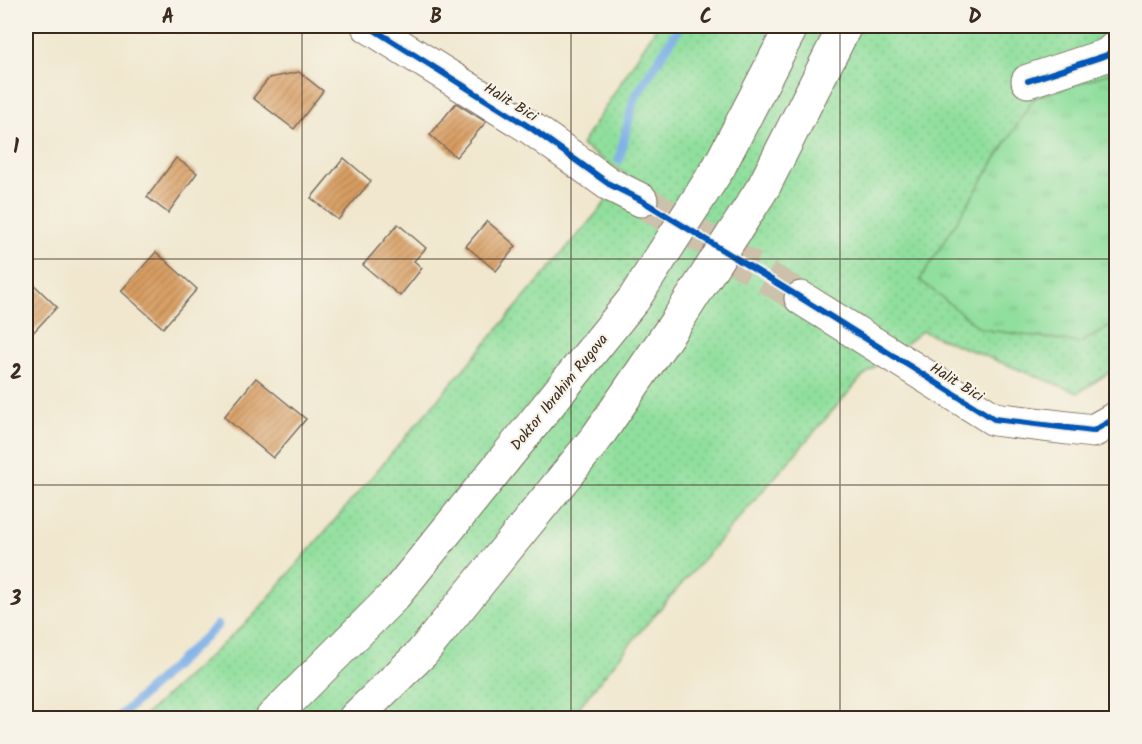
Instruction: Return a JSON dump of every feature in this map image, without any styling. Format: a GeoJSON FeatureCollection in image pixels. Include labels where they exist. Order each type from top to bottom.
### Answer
{"type":"FeatureCollection","features":[{"type":"Feature","properties":{"kind":"main road","name":"Halit Bici"},"geometry":{"type":"LineString","coordinates":[[368,26],[531,128],[609,184],[640,200]]}},
{"type":"Feature","properties":{"kind":"main road","name":"Doktor Ibrahim Rugova"},"geometry":{"type":"LineString","coordinates":[[272,718],[394,596],[634,299],[718,167],[792,26]]}},
{"type":"Feature","properties":{"kind":"main road"},"geometry":{"type":"LineString","coordinates":[[354,718],[422,653],[597,437],[677,321],[764,186],[845,26]]}},
{"type":"Feature","properties":{"kind":"main road"},"geometry":{"type":"LineString","coordinates":[[1028,81],[1107,55],[1116,47]]}},
{"type":"Feature","properties":{"kind":"main road","name":"Halit Bici"},"geometry":{"type":"LineString","coordinates":[[801,298],[994,419],[1093,431],[1116,418]]}},
{"type":"Feature","properties":{"kind":"green space"},"geometry":{"type":"Polygon","coordinates":[[[657,26],[1116,26],[1116,368],[1078,393],[922,331],[862,377],[639,633],[570,718],[142,718],[253,616],[601,208],[625,174],[581,145],[657,26]]]}},
{"type":"Feature","properties":{"kind":"green space"},"geometry":{"type":"Polygon","coordinates":[[[1116,71],[1116,323],[1081,343],[981,329],[920,280],[1034,98],[1116,71]]]}},
{"type":"Feature","properties":{"kind":"building"},"geometry":{"type":"Polygon","coordinates":[[[299,72],[323,91],[294,129],[253,98],[269,78],[299,72]]]}},
{"type":"Feature","properties":{"kind":"building"},"geometry":{"type":"Polygon","coordinates":[[[456,103],[486,122],[456,157],[430,135],[456,103]]]}},
{"type":"Feature","properties":{"kind":"building"},"geometry":{"type":"Polygon","coordinates":[[[176,158],[197,173],[168,213],[147,197],[176,158]]]}},
{"type":"Feature","properties":{"kind":"building"},"geometry":{"type":"Polygon","coordinates":[[[344,158],[371,181],[338,220],[311,198],[344,158]]]}},
{"type":"Feature","properties":{"kind":"building"},"geometry":{"type":"Polygon","coordinates":[[[487,221],[516,246],[496,271],[466,246],[487,221]]]}},
{"type":"Feature","properties":{"kind":"building"},"geometry":{"type":"Polygon","coordinates":[[[398,224],[426,248],[414,261],[422,268],[400,296],[363,265],[398,224]]]}},
{"type":"Feature","properties":{"kind":"building"},"geometry":{"type":"Polygon","coordinates":[[[156,252],[197,289],[163,328],[121,291],[156,252]]]}},
{"type":"Feature","properties":{"kind":"building"},"geometry":{"type":"Polygon","coordinates":[[[26,277],[57,307],[26,340],[26,277]]]}},
{"type":"Feature","properties":{"kind":"building"},"geometry":{"type":"Polygon","coordinates":[[[256,378],[306,419],[273,458],[224,417],[256,378]]]}},
{"type":"Feature","properties":{"kind":"waterway"},"geometry":{"type":"LineString","coordinates":[[619,160],[634,99],[680,26]]}},
{"type":"Feature","properties":{"kind":"waterway"},"geometry":{"type":"LineString","coordinates":[[118,718],[218,625]]}},
{"type":"Feature","properties":{"kind":"tunnel"},"geometry":{"type":"LineString","coordinates":[[641,200],[801,298]]}},
{"type":"Feature","properties":{"kind":"cycle path"},"geometry":{"type":"LineString","coordinates":[[368,26],[531,128],[609,184],[641,200],[994,419],[1093,431],[1116,418]]}},
{"type":"Feature","properties":{"kind":"cycle path"},"geometry":{"type":"LineString","coordinates":[[1028,81],[1107,55],[1116,47]]}}]}
